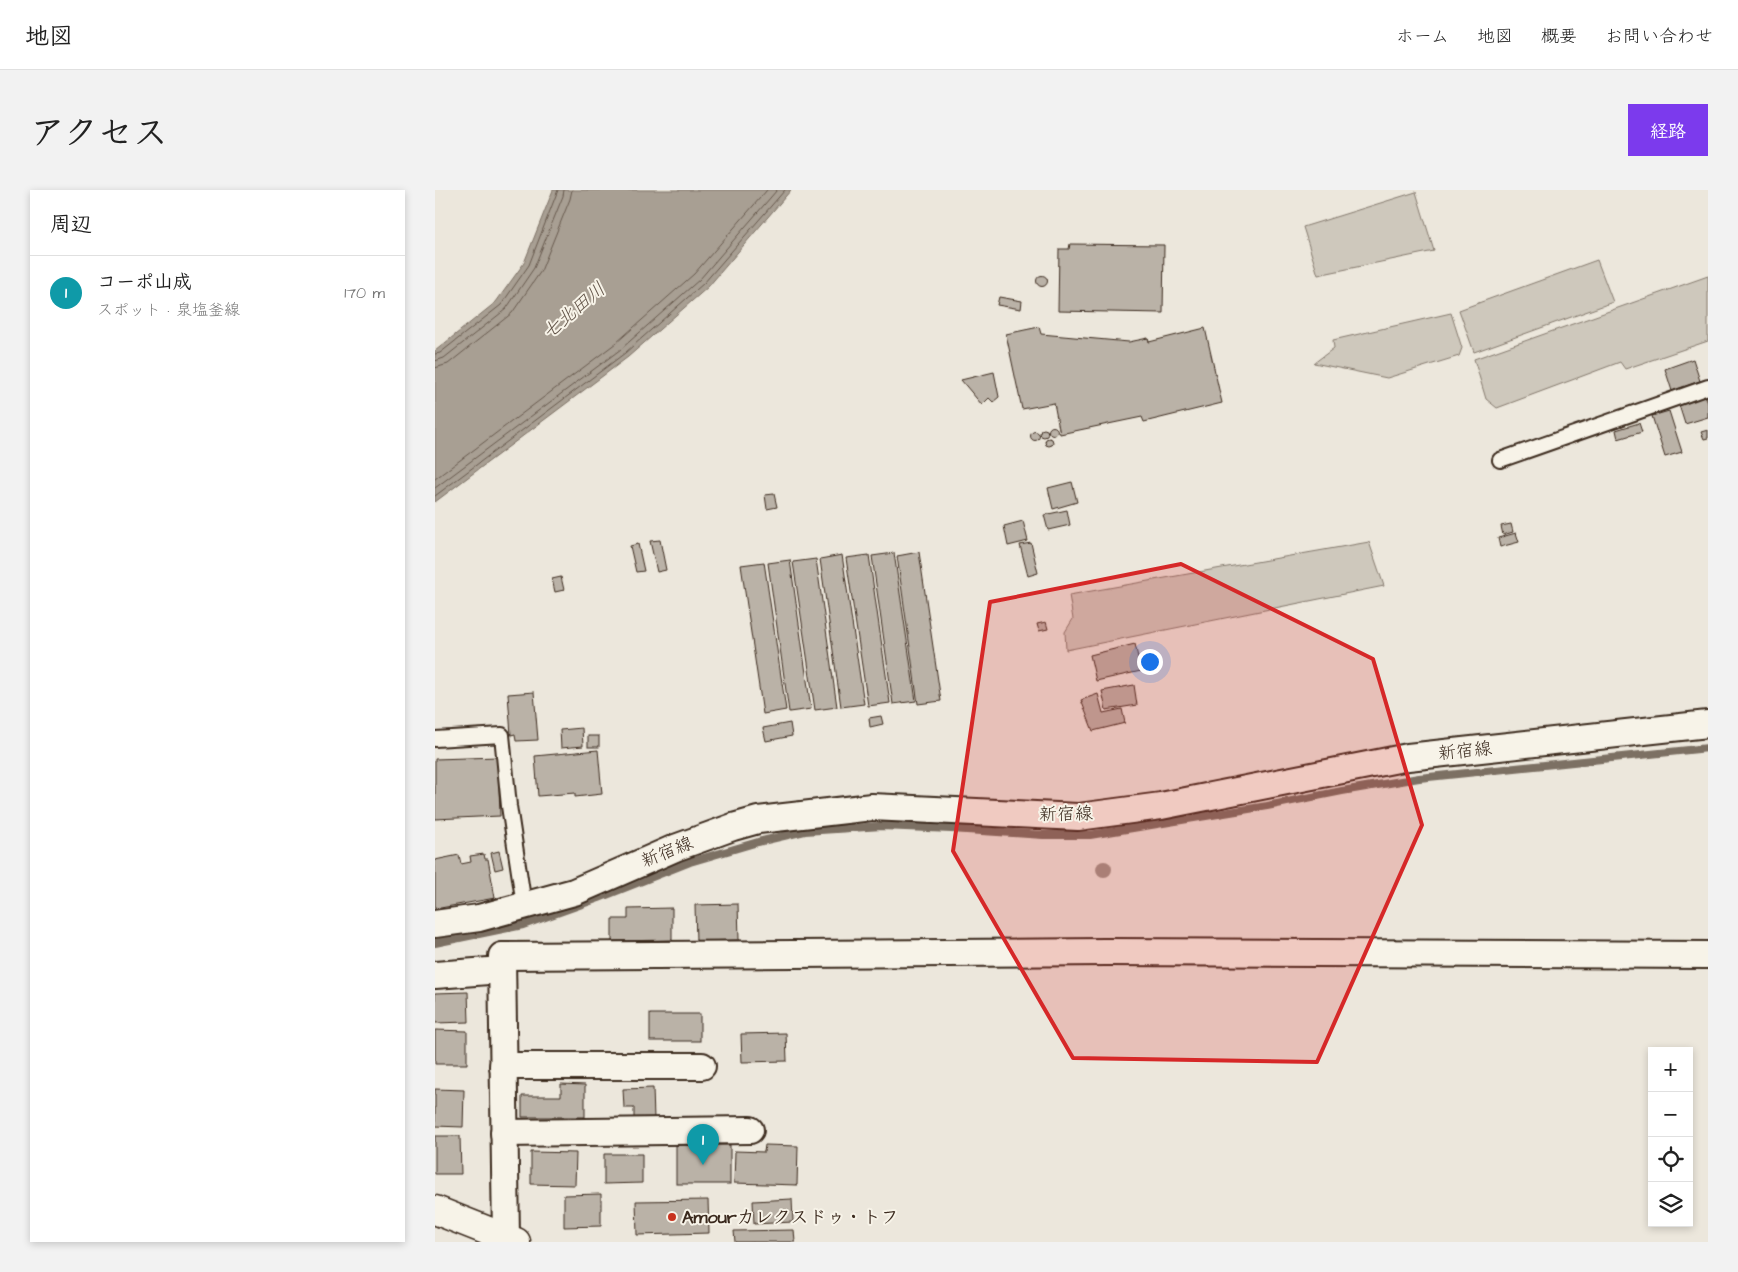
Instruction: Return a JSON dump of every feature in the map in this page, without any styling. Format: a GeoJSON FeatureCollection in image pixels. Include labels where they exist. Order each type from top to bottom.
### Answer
{"type":"FeatureCollection","features":[{"type":"Feature","properties":{"kind":"main road"},"geometry":{"type":"LineString","coordinates":[[435,1210],[511,1240]]}},
{"type":"Feature","properties":{"kind":"street","name":"新宿線"},"geometry":{"type":"LineString","coordinates":[[435,924],[479,918],[574,892],[675,848],[758,820],[872,808],[1077,817],[1161,806],[1408,758],[1708,724]]}},
{"type":"Feature","properties":{"kind":"street"},"geometry":{"type":"LineString","coordinates":[[511,1240],[504,1134],[501,956],[1106,952],[1708,955]]}},
{"type":"Feature","properties":{"kind":"street"},"geometry":{"type":"LineString","coordinates":[[435,975],[502,970]]}},
{"type":"Feature","properties":{"kind":"street"},"geometry":{"type":"LineString","coordinates":[[503,1066],[702,1066]]}},
{"type":"Feature","properties":{"kind":"street"},"geometry":{"type":"LineString","coordinates":[[504,1134],[750,1130]]}},
{"type":"Feature","properties":{"kind":"lane"},"geometry":{"type":"LineString","coordinates":[[1500,460],[1708,387]]}},
{"type":"Feature","properties":{"kind":"lane"},"geometry":{"type":"LineString","coordinates":[[435,738],[502,735],[509,806],[524,906]]}},
{"type":"Feature","properties":{"kind":"highlighted area"},"geometry":{"type":"Polygon","coordinates":[[[1181,564],[1373,659],[1422,825],[1317,1062],[1073,1058],[953,851],[990,602],[1181,564]]]}},
{"type":"Feature","properties":{"kind":"shaded area"},"geometry":{"type":"Polygon","coordinates":[[[1416,192],[1434,251],[1318,275],[1303,227],[1416,192]]]}},
{"type":"Feature","properties":{"kind":"shaded area"},"geometry":{"type":"Polygon","coordinates":[[[1597,260],[1613,302],[1474,352],[1459,310],[1597,260]]]}},
{"type":"Feature","properties":{"kind":"shaded area"},"geometry":{"type":"Polygon","coordinates":[[[1708,276],[1708,341],[1625,369],[1620,362],[1497,408],[1486,399],[1474,359],[1708,276]]]}},
{"type":"Feature","properties":{"kind":"shaded area"},"geometry":{"type":"Polygon","coordinates":[[[1451,313],[1462,348],[1459,356],[1387,378],[1314,363],[1334,348],[1333,340],[1451,313]]]}},
{"type":"Feature","properties":{"kind":"shaded area"},"geometry":{"type":"Polygon","coordinates":[[[1369,542],[1384,586],[1066,650],[1065,632],[1073,619],[1069,595],[1369,542]]]}},
{"type":"Feature","properties":{"kind":"water","name":"七北田川"},"geometry":{"type":"Polygon","coordinates":[[[553,190],[791,190],[708,287],[628,357],[435,502],[435,351],[496,302],[524,263],[553,190]]]}},
{"type":"Feature","properties":{"kind":"building"},"geometry":{"type":"Polygon","coordinates":[[[1070,244],[1164,245],[1163,313],[1058,311],[1059,249],[1069,249],[1070,244]]]}},
{"type":"Feature","properties":{"kind":"building"},"geometry":{"type":"Polygon","coordinates":[[[1042,275],[1048,281],[1042,287],[1036,281],[1042,275]]]}},
{"type":"Feature","properties":{"kind":"building"},"geometry":{"type":"Polygon","coordinates":[[[999,297],[1022,301],[1021,309],[997,305],[999,297]]]}},
{"type":"Feature","properties":{"kind":"building"},"geometry":{"type":"Polygon","coordinates":[[[1039,327],[1041,334],[1129,342],[1148,338],[1149,342],[1205,328],[1222,403],[1144,422],[1142,417],[1060,434],[1054,403],[1022,409],[1006,334],[1039,327]]]}},
{"type":"Feature","properties":{"kind":"building"},"geometry":{"type":"Polygon","coordinates":[[[1693,359],[1700,381],[1672,391],[1665,369],[1693,359]]]}},
{"type":"Feature","properties":{"kind":"building"},"geometry":{"type":"Polygon","coordinates":[[[994,372],[999,397],[993,402],[989,398],[982,405],[961,380],[994,372]]]}},
{"type":"Feature","properties":{"kind":"building"},"geometry":{"type":"Polygon","coordinates":[[[1706,396],[1708,417],[1685,424],[1679,405],[1706,396]]]}},
{"type":"Feature","properties":{"kind":"building"},"geometry":{"type":"Polygon","coordinates":[[[1669,411],[1682,452],[1665,457],[1652,416],[1669,411]]]}},
{"type":"Feature","properties":{"kind":"building"},"geometry":{"type":"Polygon","coordinates":[[[1639,423],[1642,432],[1618,439],[1616,430],[1639,423]]]}},
{"type":"Feature","properties":{"kind":"building"},"geometry":{"type":"Polygon","coordinates":[[[1053,427],[1057,431],[1053,435],[1049,431],[1053,427]]]}},
{"type":"Feature","properties":{"kind":"building"},"geometry":{"type":"Polygon","coordinates":[[[1044,429],[1048,433],[1044,437],[1040,433],[1044,429]]]}},
{"type":"Feature","properties":{"kind":"building"},"geometry":{"type":"Polygon","coordinates":[[[1708,430],[1708,438],[1704,439],[1701,432],[1708,430]]]}},
{"type":"Feature","properties":{"kind":"building"},"geometry":{"type":"Polygon","coordinates":[[[1035,432],[1039,436],[1035,440],[1031,436],[1035,432]]]}},
{"type":"Feature","properties":{"kind":"building"},"geometry":{"type":"Polygon","coordinates":[[[1049,438],[1053,442],[1049,446],[1045,442],[1049,438]]]}},
{"type":"Feature","properties":{"kind":"building"},"geometry":{"type":"Polygon","coordinates":[[[1072,482],[1077,502],[1053,509],[1048,488],[1072,482]]]}},
{"type":"Feature","properties":{"kind":"building"},"geometry":{"type":"Polygon","coordinates":[[[774,494],[777,507],[767,509],[765,495],[774,494]]]}},
{"type":"Feature","properties":{"kind":"building"},"geometry":{"type":"Polygon","coordinates":[[[1067,510],[1070,525],[1048,530],[1044,515],[1067,510]]]}},
{"type":"Feature","properties":{"kind":"building"},"geometry":{"type":"Polygon","coordinates":[[[1023,521],[1028,541],[1008,546],[1004,526],[1023,521]]]}},
{"type":"Feature","properties":{"kind":"building"},"geometry":{"type":"Polygon","coordinates":[[[1511,524],[1513,532],[1503,535],[1501,526],[1511,524]]]}},
{"type":"Feature","properties":{"kind":"building"},"geometry":{"type":"Polygon","coordinates":[[[1516,533],[1519,542],[1500,547],[1498,538],[1516,533]]]}},
{"type":"Feature","properties":{"kind":"building"},"geometry":{"type":"Polygon","coordinates":[[[660,540],[666,570],[657,572],[650,541],[660,540]]]}},
{"type":"Feature","properties":{"kind":"building"},"geometry":{"type":"Polygon","coordinates":[[[1031,543],[1038,573],[1028,576],[1020,545],[1031,543]]]}},
{"type":"Feature","properties":{"kind":"building"},"geometry":{"type":"Polygon","coordinates":[[[638,544],[644,571],[636,572],[630,546],[638,544]]]}},
{"type":"Feature","properties":{"kind":"building"},"geometry":{"type":"Polygon","coordinates":[[[919,552],[941,701],[918,704],[897,556],[919,552]]]}},
{"type":"Feature","properties":{"kind":"building"},"geometry":{"type":"Polygon","coordinates":[[[894,553],[916,701],[893,704],[872,556],[894,553]]]}},
{"type":"Feature","properties":{"kind":"building"},"geometry":{"type":"Polygon","coordinates":[[[842,555],[864,704],[841,707],[820,559],[842,555]]]}},
{"type":"Feature","properties":{"kind":"building"},"geometry":{"type":"Polygon","coordinates":[[[869,555],[890,703],[868,706],[846,558],[869,555]]]}},
{"type":"Feature","properties":{"kind":"building"},"geometry":{"type":"Polygon","coordinates":[[[816,559],[837,707],[815,710],[793,562],[816,559]]]}},
{"type":"Feature","properties":{"kind":"building"},"geometry":{"type":"Polygon","coordinates":[[[790,560],[811,709],[789,712],[768,563],[790,560]]]}},
{"type":"Feature","properties":{"kind":"building"},"geometry":{"type":"Polygon","coordinates":[[[764,562],[786,710],[763,714],[741,565],[764,562]]]}},
{"type":"Feature","properties":{"kind":"building"},"geometry":{"type":"Polygon","coordinates":[[[561,577],[564,590],[555,592],[552,579],[561,577]]]}},
{"type":"Feature","properties":{"kind":"building"},"geometry":{"type":"Polygon","coordinates":[[[1046,622],[1048,629],[1039,631],[1037,624],[1046,622]]]}},
{"type":"Feature","properties":{"kind":"building"},"geometry":{"type":"Polygon","coordinates":[[[1135,644],[1141,671],[1096,681],[1090,655],[1135,644]]]}},
{"type":"Feature","properties":{"kind":"building"},"geometry":{"type":"Polygon","coordinates":[[[1134,685],[1137,705],[1106,710],[1102,691],[1134,685]]]}},
{"type":"Feature","properties":{"kind":"building"},"geometry":{"type":"Polygon","coordinates":[[[534,692],[538,740],[516,741],[515,734],[511,735],[508,694],[534,692]]]}},
{"type":"Feature","properties":{"kind":"building"},"geometry":{"type":"Polygon","coordinates":[[[1098,694],[1103,713],[1122,709],[1125,723],[1093,731],[1081,700],[1098,694]]]}},
{"type":"Feature","properties":{"kind":"building"},"geometry":{"type":"Polygon","coordinates":[[[881,716],[883,724],[870,727],[869,718],[881,716]]]}},
{"type":"Feature","properties":{"kind":"building"},"geometry":{"type":"Polygon","coordinates":[[[790,723],[792,736],[766,741],[763,728],[790,723]]]}},
{"type":"Feature","properties":{"kind":"building"},"geometry":{"type":"Polygon","coordinates":[[[582,728],[583,746],[561,748],[560,730],[582,728]]]}},
{"type":"Feature","properties":{"kind":"building"},"geometry":{"type":"Polygon","coordinates":[[[588,736],[599,736],[599,747],[588,747],[588,736]]]}},
{"type":"Feature","properties":{"kind":"building"},"geometry":{"type":"Polygon","coordinates":[[[598,750],[602,794],[575,797],[575,793],[538,796],[535,756],[598,750]]]}},
{"type":"Feature","properties":{"kind":"building"},"geometry":{"type":"Polygon","coordinates":[[[498,757],[500,816],[435,819],[435,759],[498,757]]]}},
{"type":"Feature","properties":{"kind":"building"},"geometry":{"type":"Polygon","coordinates":[[[499,851],[503,868],[495,870],[491,853],[499,851]]]}},
{"type":"Feature","properties":{"kind":"building"},"geometry":{"type":"Polygon","coordinates":[[[484,854],[485,859],[488,859],[495,898],[435,909],[435,860],[459,855],[461,864],[471,862],[470,856],[484,854]]]}},
{"type":"Feature","properties":{"kind":"building"},"geometry":{"type":"Polygon","coordinates":[[[738,904],[739,940],[696,941],[695,905],[738,904]]]}},
{"type":"Feature","properties":{"kind":"building"},"geometry":{"type":"Polygon","coordinates":[[[672,908],[672,940],[612,941],[612,919],[628,919],[628,909],[672,908]]]}},
{"type":"Feature","properties":{"kind":"building"},"geometry":{"type":"Polygon","coordinates":[[[468,992],[469,1022],[435,1023],[435,993],[468,992]]]}},
{"type":"Feature","properties":{"kind":"building"},"geometry":{"type":"Polygon","coordinates":[[[650,1014],[700,1014],[700,1041],[650,1041],[650,1014]]]}},
{"type":"Feature","properties":{"kind":"building"},"geometry":{"type":"Polygon","coordinates":[[[435,1030],[467,1031],[467,1064],[435,1064],[435,1030]]]}},
{"type":"Feature","properties":{"kind":"building"},"geometry":{"type":"Polygon","coordinates":[[[786,1033],[787,1061],[742,1062],[741,1034],[786,1033]]]}},
{"type":"Feature","properties":{"kind":"building"},"geometry":{"type":"Polygon","coordinates":[[[561,1084],[585,1085],[585,1117],[522,1117],[522,1096],[561,1096],[561,1084]]]}},
{"type":"Feature","properties":{"kind":"building"},"geometry":{"type":"Polygon","coordinates":[[[653,1088],[654,1119],[634,1120],[634,1108],[624,1108],[623,1089],[653,1088]]]}},
{"type":"Feature","properties":{"kind":"building"},"geometry":{"type":"Polygon","coordinates":[[[435,1089],[464,1090],[463,1127],[435,1126],[435,1089]]]}},
{"type":"Feature","properties":{"kind":"building"},"geometry":{"type":"Polygon","coordinates":[[[435,1136],[460,1136],[461,1174],[435,1174],[435,1136]]]}},
{"type":"Feature","properties":{"kind":"building"},"geometry":{"type":"Polygon","coordinates":[[[676,1145],[730,1145],[730,1184],[676,1184],[676,1145]]]}},
{"type":"Feature","properties":{"kind":"building"},"geometry":{"type":"Polygon","coordinates":[[[765,1145],[798,1146],[797,1185],[734,1183],[735,1151],[764,1152],[765,1145]]]}},
{"type":"Feature","properties":{"kind":"building"},"geometry":{"type":"Polygon","coordinates":[[[531,1152],[576,1153],[575,1185],[531,1184],[531,1152]]]}},
{"type":"Feature","properties":{"kind":"building"},"geometry":{"type":"Polygon","coordinates":[[[604,1154],[642,1154],[642,1183],[604,1184],[604,1154]]]}},
{"type":"Feature","properties":{"kind":"building"},"geometry":{"type":"Polygon","coordinates":[[[601,1194],[601,1226],[564,1227],[564,1195],[601,1194]]]}},
{"type":"Feature","properties":{"kind":"building"},"geometry":{"type":"Polygon","coordinates":[[[792,1199],[793,1222],[754,1224],[753,1201],[792,1199]]]}},
{"type":"Feature","properties":{"kind":"building","name":"Amourカレクスドゥ・トフ"},"geometry":{"type":"Polygon","coordinates":[[[708,1200],[709,1233],[637,1235],[636,1201],[708,1200]]]}},
{"type":"Feature","properties":{"kind":"building"},"geometry":{"type":"Polygon","coordinates":[[[794,1230],[795,1242],[735,1242],[734,1231],[794,1230]]]}},
{"type":"Feature","properties":{"kind":"waterway"},"geometry":{"type":"LineString","coordinates":[[435,943],[523,925],[599,898],[690,862],[758,842],[805,831],[882,826],[1043,835],[1090,835],[1267,806],[1419,778],[1708,748]]}},
{"type":"Feature","properties":{"kind":"place","name":"コーポ山成"},"geometry":{"type":"Point","coordinates":[703,1165]}},
{"type":"Feature","properties":{"kind":"place","name":"Amourカレクスドゥ・トフ"},"geometry":{"type":"Point","coordinates":[672,1217]}}]}
